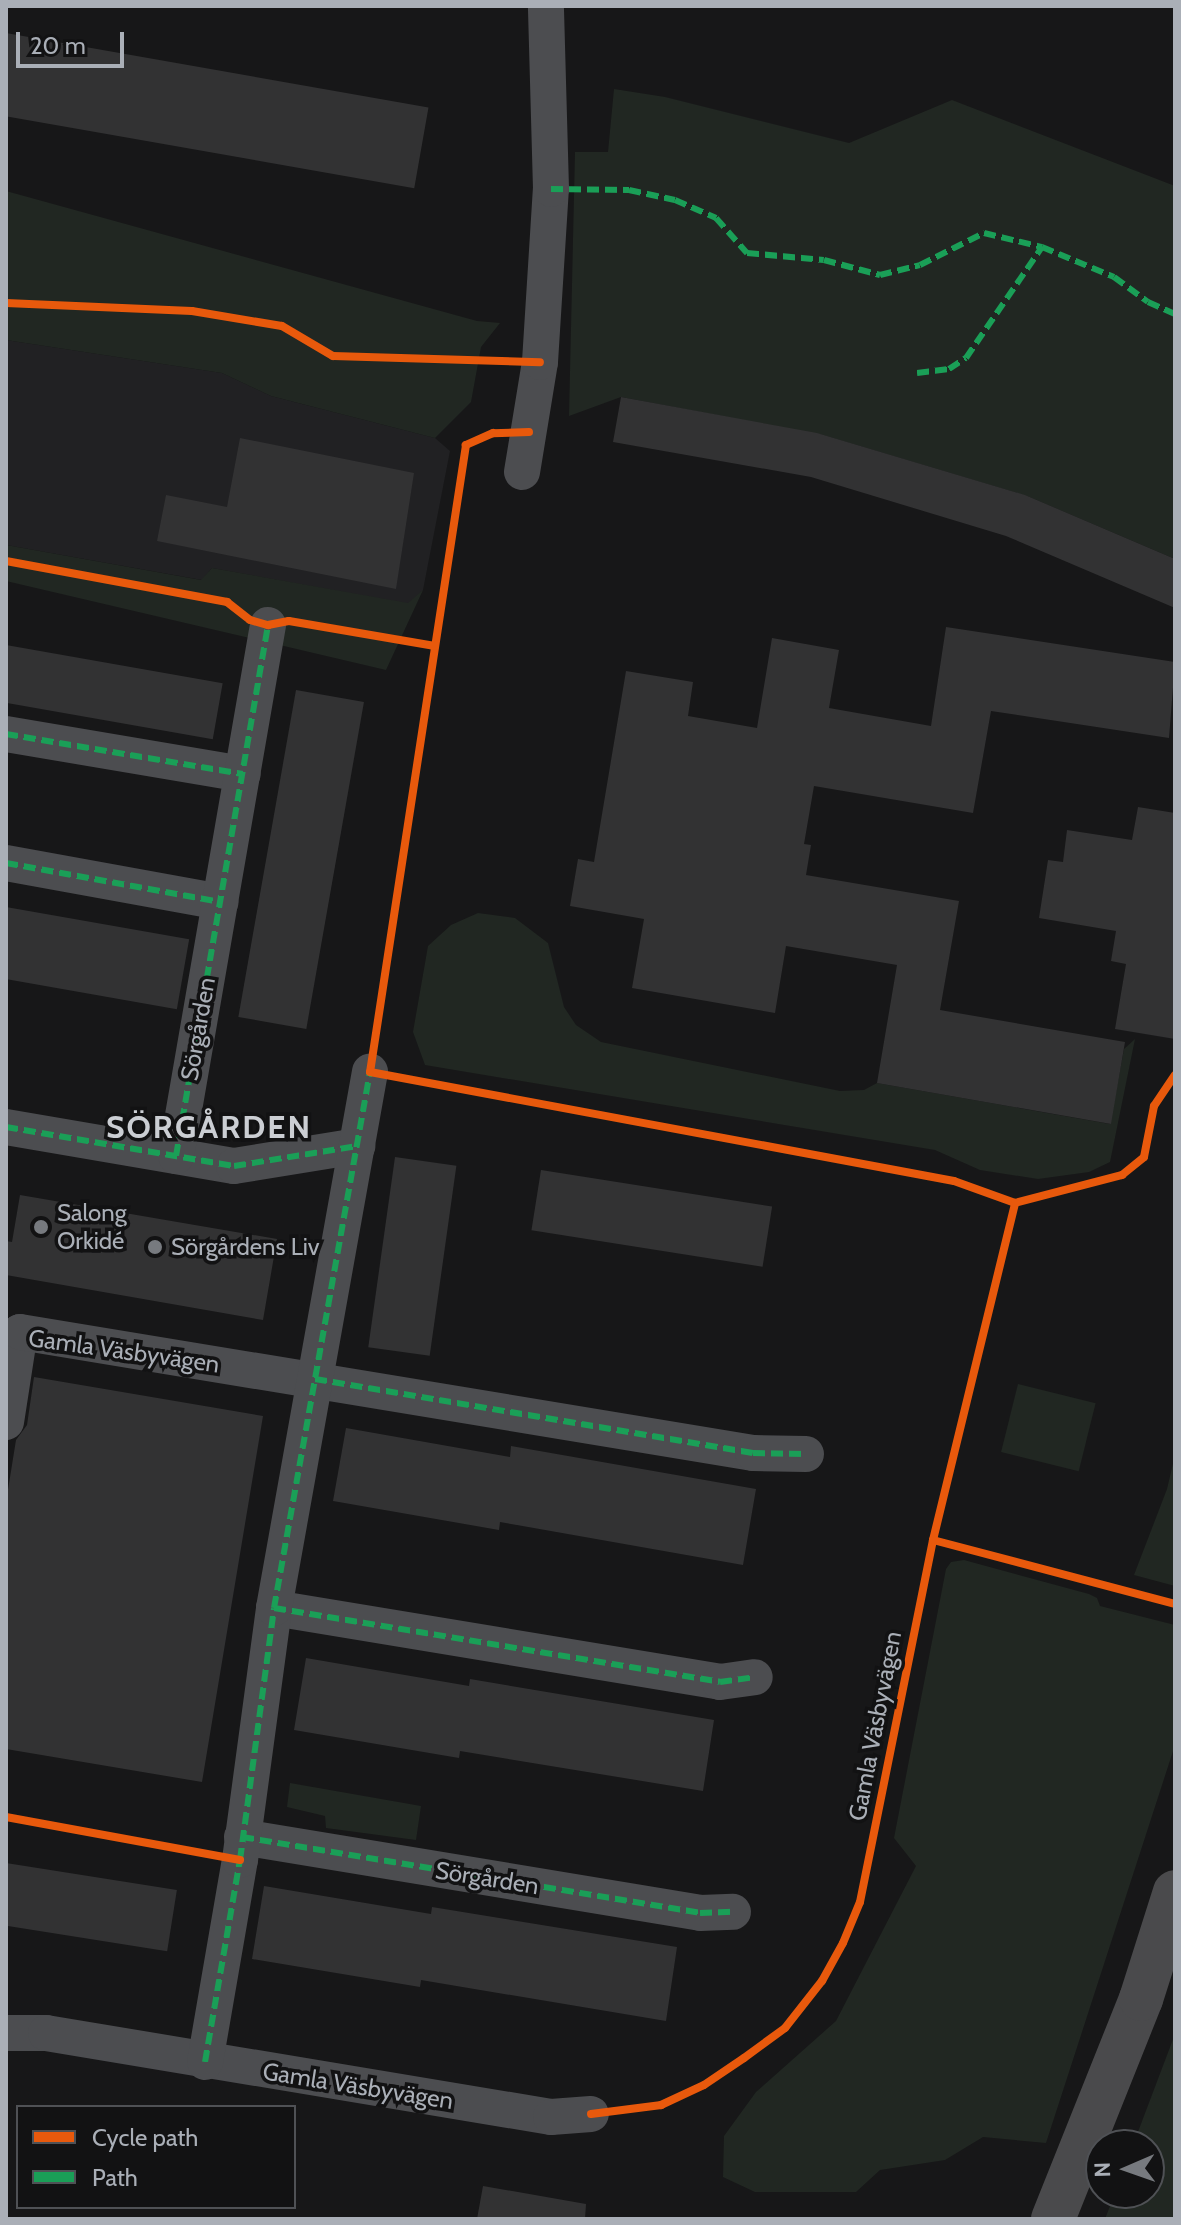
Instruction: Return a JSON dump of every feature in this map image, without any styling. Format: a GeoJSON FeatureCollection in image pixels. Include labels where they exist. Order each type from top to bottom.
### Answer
{"type":"FeatureCollection","features":[{"type":"Feature","properties":{"kind":"main road"},"geometry":{"type":"LineString","coordinates":[[1053,2219],[1141,1999],[1175,1892]]}},
{"type":"Feature","properties":{"kind":"street"},"geometry":{"type":"LineString","coordinates":[[522,472],[540,362],[551,189],[543,7]]}},
{"type":"Feature","properties":{"kind":"street","name":"Sörgården"},"geometry":{"type":"LineString","coordinates":[[176,1156],[268,625]]}},
{"type":"Feature","properties":{"kind":"street"},"geometry":{"type":"LineString","coordinates":[[6,734],[243,774]]}},
{"type":"Feature","properties":{"kind":"street"},"geometry":{"type":"LineString","coordinates":[[6,863],[220,902]]}},
{"type":"Feature","properties":{"kind":"street"},"geometry":{"type":"LineString","coordinates":[[205,2062],[242,1837],[274,1608],[370,1072]]}},
{"type":"Feature","properties":{"kind":"street"},"geometry":{"type":"LineString","coordinates":[[6,1127],[234,1166],[357,1146]]}},
{"type":"Feature","properties":{"kind":"street","name":"Gamla Väsbyvägen"},"geometry":{"type":"LineString","coordinates":[[6,1422],[20,1332],[315,1379]]}},
{"type":"Feature","properties":{"kind":"street"},"geometry":{"type":"LineString","coordinates":[[315,1379],[753,1453],[806,1454]]}},
{"type":"Feature","properties":{"kind":"street"},"geometry":{"type":"LineString","coordinates":[[274,1608],[720,1682],[755,1677]]}},
{"type":"Feature","properties":{"kind":"street","name":"Sörgården"},"geometry":{"type":"LineString","coordinates":[[242,1837],[700,1913],[733,1912]]}},
{"type":"Feature","properties":{"kind":"street","name":"Gamla Väsbyvägen"},"geometry":{"type":"LineString","coordinates":[[6,2033],[46,2033],[205,2062],[551,2117],[591,2114]]}},
{"type":"Feature","properties":{"kind":"shaded area"},"geometry":{"type":"Polygon","coordinates":[[[614,89],[665,97],[849,143],[952,100],[1175,186],[1175,559],[1027,496],[823,435],[621,397],[569,416],[575,152],[608,152],[614,89]]]}},
{"type":"Feature","properties":{"kind":"shaded area"},"geometry":{"type":"Polygon","coordinates":[[[6,191],[477,321],[500,323],[481,347],[471,402],[435,438],[271,396],[222,373],[6,340],[6,191]]]}},
{"type":"Feature","properties":{"kind":"shaded area"},"geometry":{"type":"Polygon","coordinates":[[[6,340],[222,373],[271,396],[435,438],[450,451],[423,590],[415,603],[212,568],[202,580],[6,545],[6,340]]]}},
{"type":"Feature","properties":{"kind":"shaded area"},"geometry":{"type":"Polygon","coordinates":[[[6,545],[201,580],[212,568],[408,603],[423,590],[386,670],[6,581],[6,545]]]}},
{"type":"Feature","properties":{"kind":"shaded area"},"geometry":{"type":"Polygon","coordinates":[[[478,913],[515,918],[548,943],[564,1007],[576,1025],[601,1042],[840,1091],[864,1090],[877,1083],[1110,1124],[1124,1049],[1135,1039],[1110,1162],[1089,1172],[1038,1179],[980,1170],[935,1150],[425,1065],[413,1032],[428,946],[451,925],[478,913]]]}},
{"type":"Feature","properties":{"kind":"shaded area"},"geometry":{"type":"Polygon","coordinates":[[[1018,1384],[1096,1403],[1079,1471],[1001,1452],[1018,1384]]]}},
{"type":"Feature","properties":{"kind":"shaded area"},"geometry":{"type":"Polygon","coordinates":[[[1175,1455],[1175,1586],[1134,1575],[1167,1489],[1175,1455]]]}},
{"type":"Feature","properties":{"kind":"shaded area"},"geometry":{"type":"Polygon","coordinates":[[[964,1560],[1089,1594],[1097,1598],[1100,1606],[1175,1625],[1175,1745],[1046,2143],[983,2137],[945,2160],[880,2170],[856,2192],[755,2192],[723,2177],[724,2136],[756,2092],[836,2021],[916,1866],[894,1838],[946,1569],[951,1562],[964,1560]]]}},
{"type":"Feature","properties":{"kind":"shaded area"},"geometry":{"type":"Polygon","coordinates":[[[290,1783],[421,1806],[416,1840],[326,1828],[325,1816],[287,1807],[290,1783]]]}},
{"type":"Feature","properties":{"kind":"shaded area"},"geometry":{"type":"Polygon","coordinates":[[[1175,2034],[1175,2219],[1105,2219],[1109,2209],[1165,2209],[1165,2129],[1139,2129],[1175,2034]]]}},
{"type":"Feature","properties":{"kind":"building"},"geometry":{"type":"Polygon","coordinates":[[[6,33],[428,107],[414,188],[6,116],[6,33]]]}},
{"type":"Feature","properties":{"kind":"building"},"geometry":{"type":"Polygon","coordinates":[[[621,397],[817,433],[1025,495],[1175,559],[1175,608],[1006,536],[811,477],[613,442],[621,397]]]}},
{"type":"Feature","properties":{"kind":"building"},"geometry":{"type":"Polygon","coordinates":[[[240,438],[414,473],[396,589],[157,541],[166,495],[227,507],[240,438]]]}},
{"type":"Feature","properties":{"kind":"building"},"geometry":{"type":"Polygon","coordinates":[[[946,627],[1175,662],[1169,738],[991,711],[973,813],[814,786],[804,844],[811,845],[806,875],[959,901],[940,1010],[1125,1042],[1111,1124],[877,1083],[897,965],[786,946],[775,1013],[632,988],[644,919],[570,906],[578,859],[594,862],[626,671],[693,682],[688,716],[757,728],[772,638],[839,650],[829,708],[931,726],[946,627]]]}},
{"type":"Feature","properties":{"kind":"building"},"geometry":{"type":"Polygon","coordinates":[[[6,645],[223,683],[213,739],[6,703],[6,645]]]}},
{"type":"Feature","properties":{"kind":"building"},"geometry":{"type":"Polygon","coordinates":[[[296,690],[364,702],[306,1029],[238,1017],[296,690]]]}},
{"type":"Feature","properties":{"kind":"building"},"geometry":{"type":"Polygon","coordinates":[[[1138,807],[1175,813],[1175,1039],[1115,1029],[1126,964],[1111,961],[1116,931],[1039,918],[1048,860],[1063,862],[1067,830],[1132,840],[1138,807]]]}},
{"type":"Feature","properties":{"kind":"building"},"geometry":{"type":"Polygon","coordinates":[[[6,907],[189,939],[177,1009],[6,979],[6,907]]]}},
{"type":"Feature","properties":{"kind":"building"},"geometry":{"type":"Polygon","coordinates":[[[395,1157],[456,1166],[430,1356],[368,1347],[395,1157]]]}},
{"type":"Feature","properties":{"kind":"building"},"geometry":{"type":"Polygon","coordinates":[[[541,1170],[772,1207],[763,1267],[531,1230],[541,1170]]]}},
{"type":"Feature","properties":{"kind":"building"},"geometry":{"type":"Polygon","coordinates":[[[20,1195],[277,1239],[263,1320],[6,1275],[6,1241],[12,1242],[20,1195]]]}},
{"type":"Feature","properties":{"kind":"building"},"geometry":{"type":"Polygon","coordinates":[[[34,1377],[263,1416],[202,1782],[6,1749],[6,1502],[16,1440],[27,1425],[34,1377]]]}},
{"type":"Feature","properties":{"kind":"building"},"geometry":{"type":"Polygon","coordinates":[[[346,1428],[510,1457],[511,1446],[756,1489],[743,1565],[500,1522],[499,1530],[333,1501],[346,1428]]]}},
{"type":"Feature","properties":{"kind":"building"},"geometry":{"type":"Polygon","coordinates":[[[306,1658],[469,1686],[470,1679],[714,1720],[703,1791],[460,1751],[459,1758],[294,1730],[306,1658]]]}},
{"type":"Feature","properties":{"kind":"building"},"geometry":{"type":"Polygon","coordinates":[[[6,1863],[177,1890],[167,1951],[6,1926],[6,1863]]]}},
{"type":"Feature","properties":{"kind":"building"},"geometry":{"type":"Polygon","coordinates":[[[264,1886],[431,1914],[432,1907],[677,1947],[666,2021],[421,1980],[420,1987],[252,1959],[264,1886]]]}},
{"type":"Feature","properties":{"kind":"building"},"geometry":{"type":"Polygon","coordinates":[[[483,2186],[586,2204],[585,2219],[477,2219],[483,2186]]]}},
{"type":"Feature","properties":{"kind":"marked path"},"geometry":{"type":"LineString","coordinates":[[551,189],[629,190],[675,200],[716,218],[747,253],[824,260],[880,275],[920,265],[984,233],[1042,247],[1114,277],[1148,302],[1175,314]]}},
{"type":"Feature","properties":{"kind":"marked path"},"geometry":{"type":"LineString","coordinates":[[917,373],[949,369],[966,358],[1042,247]]}},
{"type":"Feature","properties":{"kind":"marked path"},"geometry":{"type":"LineString","coordinates":[[176,1156],[268,625]]}},
{"type":"Feature","properties":{"kind":"marked path"},"geometry":{"type":"LineString","coordinates":[[6,734],[243,774]]}},
{"type":"Feature","properties":{"kind":"marked path"},"geometry":{"type":"LineString","coordinates":[[6,863],[220,902]]}},
{"type":"Feature","properties":{"kind":"marked path"},"geometry":{"type":"LineString","coordinates":[[205,2062],[240,1860],[274,1608],[370,1072]]}},
{"type":"Feature","properties":{"kind":"marked path"},"geometry":{"type":"LineString","coordinates":[[6,1127],[234,1166],[357,1146]]}},
{"type":"Feature","properties":{"kind":"marked path"},"geometry":{"type":"LineString","coordinates":[[315,1379],[753,1453],[806,1454]]}},
{"type":"Feature","properties":{"kind":"marked path"},"geometry":{"type":"LineString","coordinates":[[274,1608],[720,1682],[755,1677]]}},
{"type":"Feature","properties":{"kind":"marked path"},"geometry":{"type":"LineString","coordinates":[[242,1837],[700,1913],[733,1912]]}},
{"type":"Feature","properties":{"kind":"cycle path"},"geometry":{"type":"LineString","coordinates":[[6,303],[192,311],[282,326],[333,356],[540,362]]}},
{"type":"Feature","properties":{"kind":"cycle path"},"geometry":{"type":"LineString","coordinates":[[529,432],[493,433],[466,445],[370,1072],[954,1181],[1015,1203],[1122,1175],[1144,1157],[1154,1106],[1175,1075]]}},
{"type":"Feature","properties":{"kind":"cycle path"},"geometry":{"type":"LineString","coordinates":[[6,561],[227,602],[250,620],[268,625],[289,621],[435,646]]}},
{"type":"Feature","properties":{"kind":"cycle path"},"geometry":{"type":"LineString","coordinates":[[591,2114],[661,2105],[704,2085],[744,2058],[785,2028],[822,1981],[843,1943],[860,1902],[933,1540],[1015,1203]]}},
{"type":"Feature","properties":{"kind":"cycle path"},"geometry":{"type":"LineString","coordinates":[[933,1540],[1175,1604]]}},
{"type":"Feature","properties":{"kind":"cycle path"},"geometry":{"type":"LineString","coordinates":[[6,1817],[240,1860]]}},
{"type":"Feature","properties":{"kind":"place","name":"Salong Orkidé"},"geometry":{"type":"Point","coordinates":[41,1227]}},
{"type":"Feature","properties":{"kind":"place","name":"Sörgårdens Liv"},"geometry":{"type":"Point","coordinates":[155,1247]}},
{"type":"Feature","properties":{"kind":"district","name":"SÖRGÅRDEN"},"geometry":{"type":"Point","coordinates":[209,1127]}}]}
